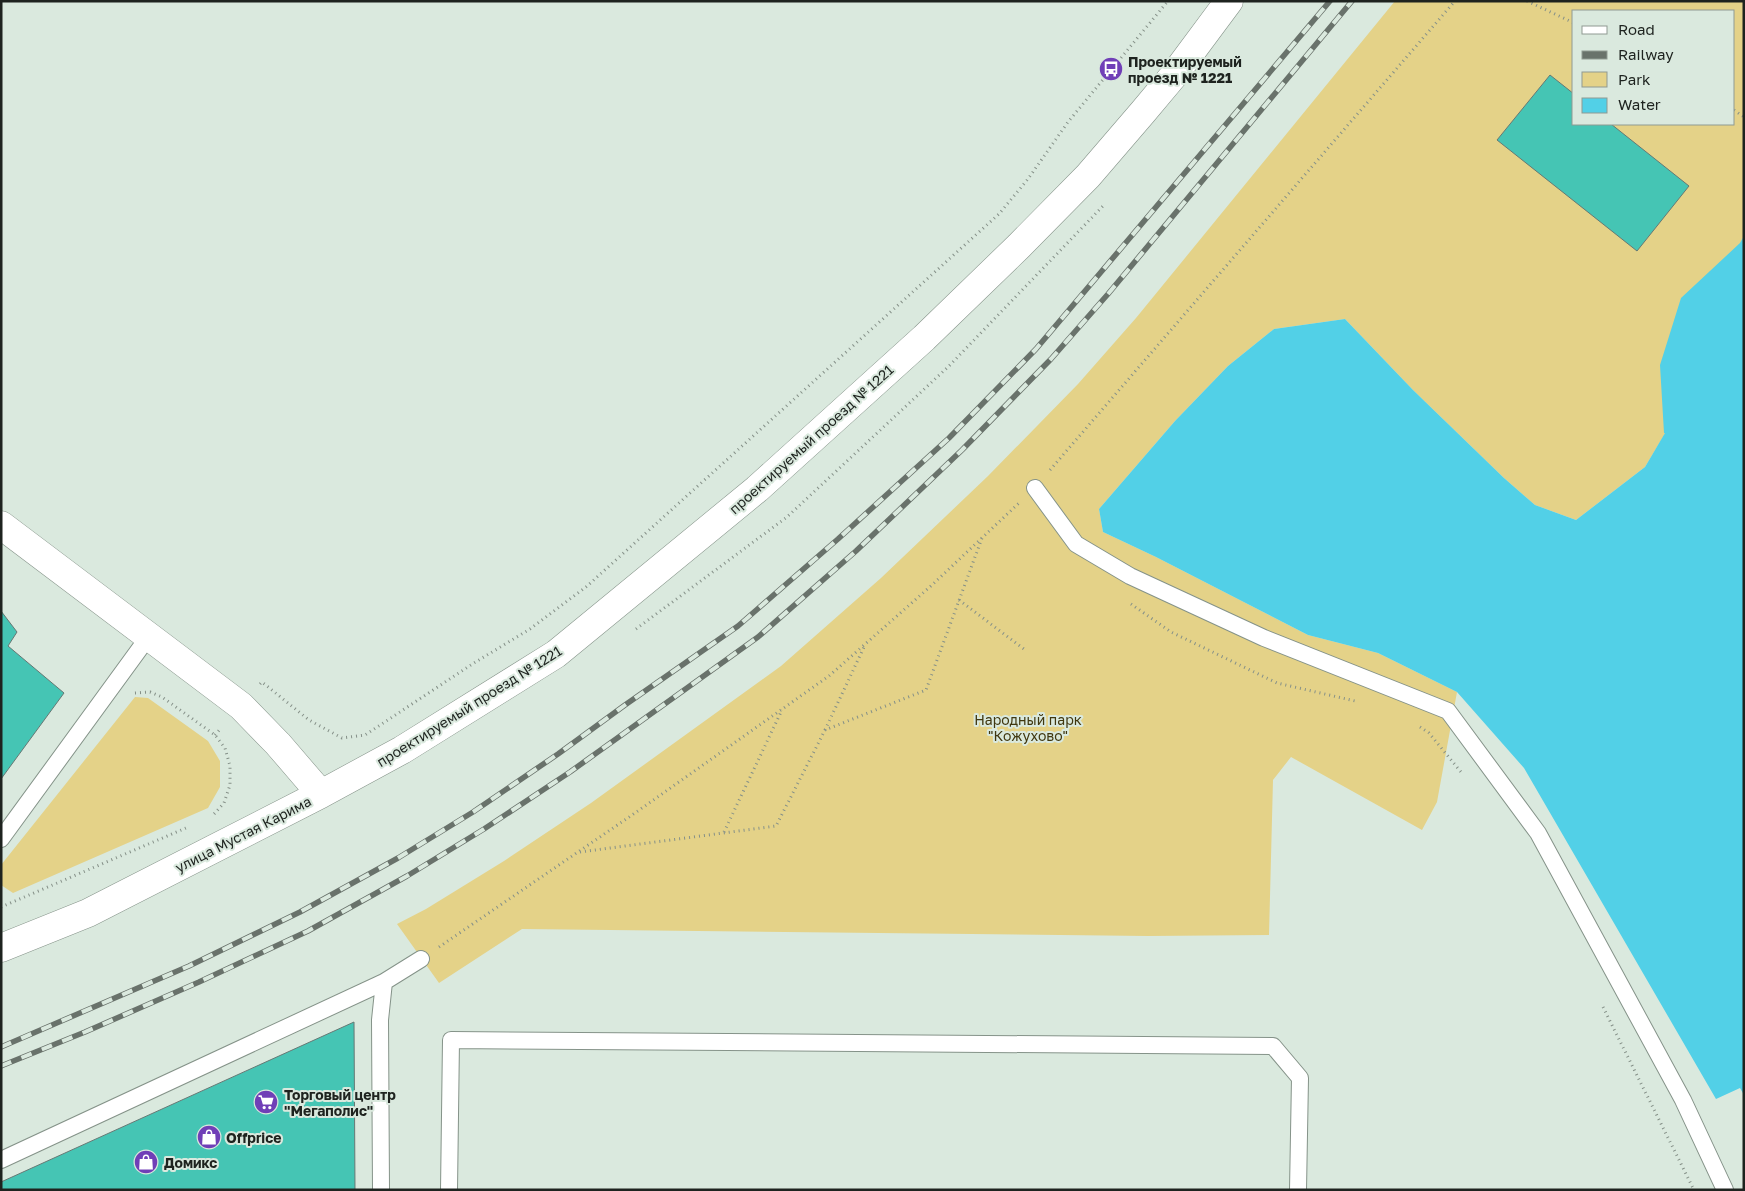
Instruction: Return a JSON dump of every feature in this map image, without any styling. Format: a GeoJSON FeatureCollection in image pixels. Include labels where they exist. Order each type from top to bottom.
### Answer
{"type":"FeatureCollection","features":[{"type":"Feature","properties":{"kind":"street","name":"проектируемый проезд № 1221"},"geometry":{"type":"LineString","coordinates":[[321,794],[402,750],[556,654],[757,489],[924,338],[1088,176],[1174,76],[1229,1]]}},
{"type":"Feature","properties":{"kind":"street","name":"улица Мустая Карима"},"geometry":{"type":"LineString","coordinates":[[1,525],[241,706],[278,744],[321,794],[88,913],[1,948]]}},
{"type":"Feature","properties":{"kind":"lane"},"geometry":{"type":"LineString","coordinates":[[1035,488],[1076,544],[1130,576],[1264,638],[1448,711],[1538,833],[1683,1100],[1725,1190]]}},
{"type":"Feature","properties":{"kind":"lane"},"geometry":{"type":"LineString","coordinates":[[1,839],[149,636]]}},
{"type":"Feature","properties":{"kind":"lane"},"geometry":{"type":"LineString","coordinates":[[1,1160],[384,982],[421,959]]}},
{"type":"Feature","properties":{"kind":"lane"},"geometry":{"type":"LineString","coordinates":[[381,1190],[380,1020],[384,982]]}},
{"type":"Feature","properties":{"kind":"lane"},"geometry":{"type":"LineString","coordinates":[[448,1190],[451,1040],[1273,1046],[1300,1078],[1298,1190]]}},
{"type":"Feature","properties":{"kind":"path"},"geometry":{"type":"LineString","coordinates":[[214,735],[262,682],[309,720],[342,738],[365,734],[530,629],[586,587],[999,214],[1028,180],[1068,122],[1168,1]]}},
{"type":"Feature","properties":{"kind":"path"},"geometry":{"type":"LineString","coordinates":[[421,959],[829,676],[982,538],[1035,488],[1455,1]]}},
{"type":"Feature","properties":{"kind":"path"},"geometry":{"type":"LineString","coordinates":[[1527,1],[1572,22]]}},
{"type":"Feature","properties":{"kind":"path"},"geometry":{"type":"LineString","coordinates":[[825,730],[926,690],[982,538]]}},
{"type":"Feature","properties":{"kind":"path"},"geometry":{"type":"LineString","coordinates":[[1123,599],[1171,632],[1277,683],[1362,703]]}},
{"type":"Feature","properties":{"kind":"path"},"geometry":{"type":"LineString","coordinates":[[959,600],[1024,649]]}},
{"type":"Feature","properties":{"kind":"path"},"geometry":{"type":"LineString","coordinates":[[577,852],[776,826],[825,730],[866,643]]}},
{"type":"Feature","properties":{"kind":"path"},"geometry":{"type":"LineString","coordinates":[[127,696],[135,693],[150,692],[162,697],[214,735],[225,748],[230,766],[230,785],[224,802],[212,817]]}},
{"type":"Feature","properties":{"kind":"path"},"geometry":{"type":"LineString","coordinates":[[723,833],[783,708]]}},
{"type":"Feature","properties":{"kind":"path"},"geometry":{"type":"LineString","coordinates":[[1414,722],[1429,733],[1465,777]]}},
{"type":"Feature","properties":{"kind":"path"},"geometry":{"type":"LineString","coordinates":[[1,907],[194,824]]}},
{"type":"Feature","properties":{"kind":"path"},"geometry":{"type":"LineString","coordinates":[[1603,1006],[1694,1190]]}},
{"type":"Feature","properties":{"kind":"green space","name":"Народный парк \"Кожухово\""},"geometry":{"type":"Polygon","coordinates":[[[1395,1],[1744,1],[1744,236],[1666,432],[1645,467],[1576,520],[1535,505],[1504,478],[1413,390],[1345,319],[1274,329],[1228,366],[1175,421],[1099,509],[1103,532],[1308,635],[1378,653],[1457,692],[1437,802],[1422,830],[1291,757],[1273,780],[1269,935],[1148,936],[522,929],[439,983],[397,924],[426,909],[504,861],[591,803],[781,666],[881,578],[988,476],[1078,384],[1136,318],[1395,1]]]}},
{"type":"Feature","properties":{"kind":"green space"},"geometry":{"type":"Polygon","coordinates":[[[135,697],[148,698],[208,741],[220,761],[220,787],[208,808],[13,893],[1,885],[1,865],[135,697]]]}},
{"type":"Feature","properties":{"kind":"water"},"geometry":{"type":"Polygon","coordinates":[[[1744,236],[1744,1095],[1740,1088],[1716,1099],[1524,768],[1457,692],[1378,653],[1308,635],[1103,532],[1099,509],[1175,421],[1228,366],[1274,329],[1345,319],[1413,390],[1504,478],[1535,505],[1576,520],[1645,467],[1665,433],[1660,365],[1681,298],[1740,243],[1744,236]]]}},
{"type":"Feature","properties":{"kind":"building"},"geometry":{"type":"Polygon","coordinates":[[[1550,75],[1572,92],[1572,125],[1612,125],[1689,186],[1637,251],[1497,140],[1550,75]]]}},
{"type":"Feature","properties":{"kind":"building"},"geometry":{"type":"Polygon","coordinates":[[[1,611],[17,632],[8,646],[64,693],[1,779],[1,611]]]}},
{"type":"Feature","properties":{"kind":"building","name":"Торговый центр \"Мегаполис\""},"geometry":{"type":"Polygon","coordinates":[[[354,1022],[355,1190],[1,1190],[1,1182],[354,1022]]]}},
{"type":"Feature","properties":{"kind":"railway"},"geometry":{"type":"LineString","coordinates":[[1,1047],[189,966],[300,912],[398,858],[473,812],[738,626],[838,539],[949,438],[1036,349],[1330,1]]}},
{"type":"Feature","properties":{"kind":"railway"},"geometry":{"type":"LineString","coordinates":[[1,1066],[85,1032],[199,982],[308,931],[407,876],[484,829],[570,772],[758,637],[856,551],[962,450],[1051,359],[1108,294],[1352,1]]}},
{"type":"Feature","properties":{"kind":"place","name":"Проектируемый проезд № 1221"},"geometry":{"type":"Point","coordinates":[1111,69]}},
{"type":"Feature","properties":{"kind":"place","name":"Торговый центр \"Мегаполис\""},"geometry":{"type":"Point","coordinates":[266,1102]}},
{"type":"Feature","properties":{"kind":"place","name":"Offprice"},"geometry":{"type":"Point","coordinates":[209,1137]}},
{"type":"Feature","properties":{"kind":"place","name":"Домикс"},"geometry":{"type":"Point","coordinates":[146,1162]}}]}
